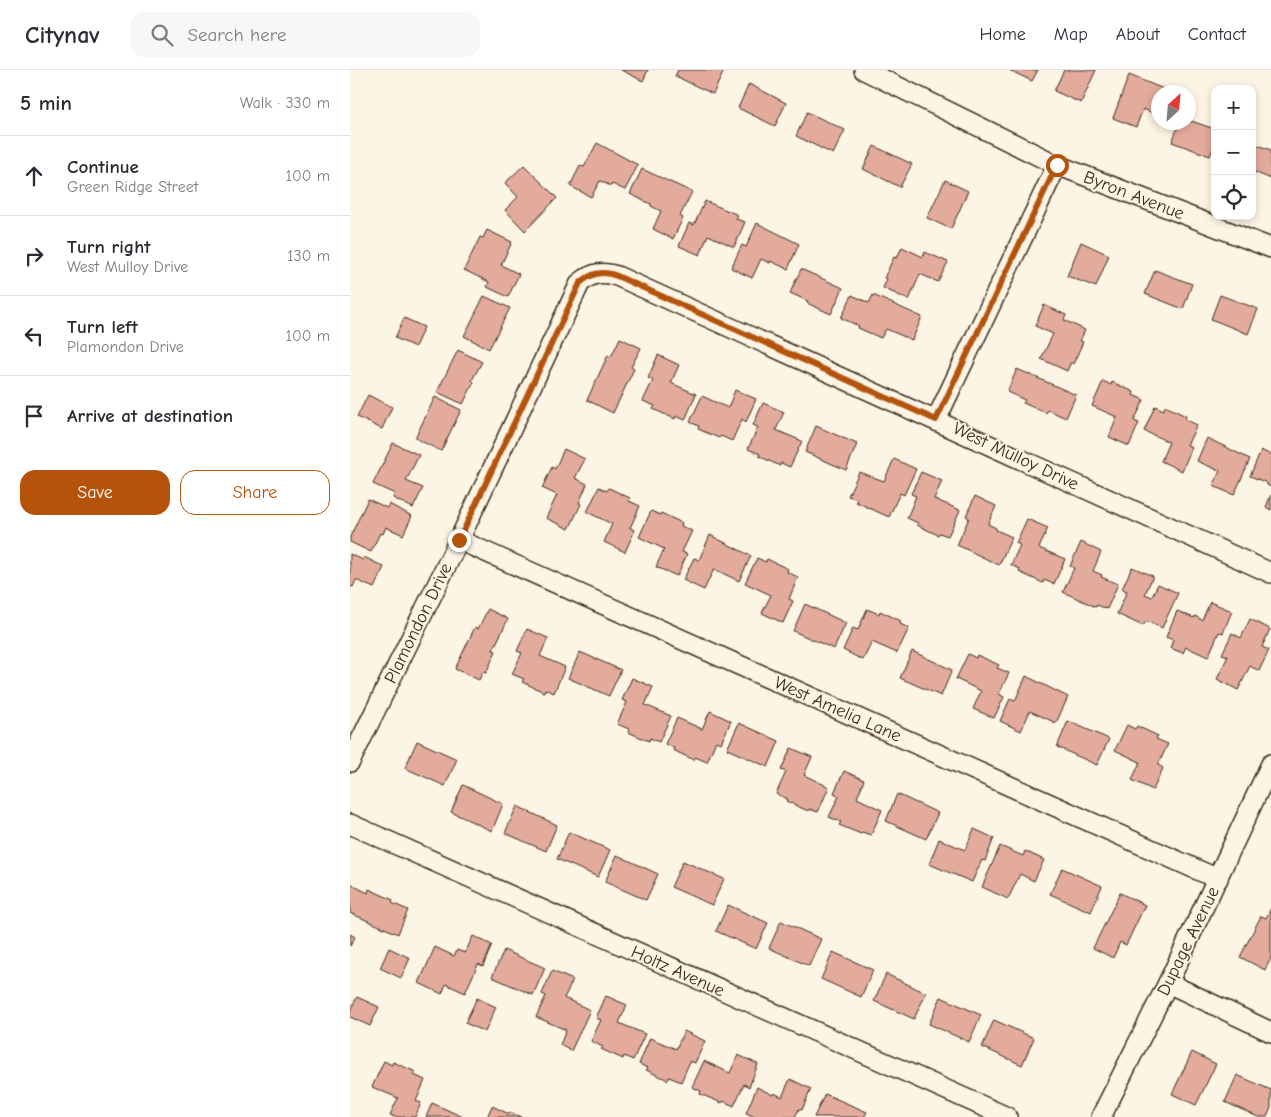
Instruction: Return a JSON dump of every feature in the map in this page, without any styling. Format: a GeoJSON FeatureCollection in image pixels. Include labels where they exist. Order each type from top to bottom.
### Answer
{"type":"FeatureCollection","features":[{"type":"Feature","properties":{"kind":"street","name":"Byron Avenue"},"geometry":{"type":"LineString","coordinates":[[864,70],[1057,165],[1271,248]]}},
{"type":"Feature","properties":{"kind":"street"},"geometry":{"type":"LineString","coordinates":[[936,420],[1057,165]]}},
{"type":"Feature","properties":{"kind":"street","name":"West Mulloy Drive"},"geometry":{"type":"LineString","coordinates":[[596,273],[606,272],[617,276],[1271,573]]}},
{"type":"Feature","properties":{"kind":"street","name":"Plamondon Drive"},"geometry":{"type":"LineString","coordinates":[[350,762],[459,540],[580,283],[596,273]]}},
{"type":"Feature","properties":{"kind":"street","name":"West Amelia Lane"},"geometry":{"type":"LineString","coordinates":[[459,540],[1218,879]]}},
{"type":"Feature","properties":{"kind":"street","name":"Dupage Avenue"},"geometry":{"type":"LineString","coordinates":[[1101,1117],[1168,983],[1271,764]]}},
{"type":"Feature","properties":{"kind":"street","name":"Holtz Avenue"},"geometry":{"type":"LineString","coordinates":[[350,824],[1007,1117]]}},
{"type":"Feature","properties":{"kind":"street"},"geometry":{"type":"LineString","coordinates":[[1168,983],[1271,1032]]}},
{"type":"Feature","properties":{"kind":"building"},"geometry":{"type":"Polygon","coordinates":[[[621,70],[648,70],[643,81],[621,70]]]}},
{"type":"Feature","properties":{"kind":"building"},"geometry":{"type":"Polygon","coordinates":[[[678,70],[724,71],[713,94],[675,76],[678,70]]]}},
{"type":"Feature","properties":{"kind":"building"},"geometry":{"type":"Polygon","coordinates":[[[1009,70],[1038,70],[1032,81],[1009,70]]]}},
{"type":"Feature","properties":{"kind":"building"},"geometry":{"type":"Polygon","coordinates":[[[1064,70],[1096,70],[1081,103],[1054,91],[1064,70]]]}},
{"type":"Feature","properties":{"kind":"building"},"geometry":{"type":"Polygon","coordinates":[[[1129,75],[1154,85],[1151,85],[1151,112],[1143,109],[1136,127],[1113,118],[1129,75]]]}},
{"type":"Feature","properties":{"kind":"building"},"geometry":{"type":"Polygon","coordinates":[[[749,84],[786,103],[775,126],[738,108],[749,84]]]}},
{"type":"Feature","properties":{"kind":"building"},"geometry":{"type":"Polygon","coordinates":[[[807,112],[845,130],[833,154],[796,136],[807,112]]]}},
{"type":"Feature","properties":{"kind":"building"},"geometry":{"type":"Polygon","coordinates":[[[1196,123],[1211,128],[1210,156],[1172,142],[1177,130],[1196,130],[1196,123]]]}},
{"type":"Feature","properties":{"kind":"building"},"geometry":{"type":"Polygon","coordinates":[[[597,143],[638,165],[625,190],[600,181],[591,197],[570,186],[580,166],[584,167],[597,143]]]}},
{"type":"Feature","properties":{"kind":"building"},"geometry":{"type":"Polygon","coordinates":[[[1256,144],[1271,150],[1271,179],[1256,173],[1256,144]]]}},
{"type":"Feature","properties":{"kind":"building"},"geometry":{"type":"Polygon","coordinates":[[[874,146],[912,164],[900,187],[863,169],[874,146]]]}},
{"type":"Feature","properties":{"kind":"building"},"geometry":{"type":"Polygon","coordinates":[[[524,165],[557,198],[525,231],[505,210],[518,197],[505,183],[524,165]]]}},
{"type":"Feature","properties":{"kind":"building"},"geometry":{"type":"Polygon","coordinates":[[[642,169],[692,192],[680,216],[683,218],[673,239],[653,229],[661,211],[630,194],[642,169]]]}},
{"type":"Feature","properties":{"kind":"building"},"geometry":{"type":"Polygon","coordinates":[[[945,180],[968,191],[951,229],[927,218],[945,180]]]}},
{"type":"Feature","properties":{"kind":"building"},"geometry":{"type":"Polygon","coordinates":[[[705,201],[738,215],[736,219],[745,222],[734,247],[708,235],[700,255],[679,246],[689,223],[694,225],[705,201]]]}},
{"type":"Feature","properties":{"kind":"building"},"geometry":{"type":"Polygon","coordinates":[[[757,223],[799,244],[788,269],[761,259],[752,278],[731,268],[742,245],[746,247],[757,223]]]}},
{"type":"Feature","properties":{"kind":"building"},"geometry":{"type":"Polygon","coordinates":[[[487,230],[512,242],[501,265],[519,274],[508,297],[487,287],[489,282],[464,270],[480,237],[483,238],[487,230]]]}},
{"type":"Feature","properties":{"kind":"building"},"geometry":{"type":"Polygon","coordinates":[[[1081,242],[1109,255],[1096,287],[1067,276],[1081,242]]]}},
{"type":"Feature","properties":{"kind":"building"},"geometry":{"type":"Polygon","coordinates":[[[902,247],[923,257],[925,252],[948,262],[938,282],[920,274],[909,300],[883,288],[887,279],[884,278],[894,257],[897,258],[902,247]]]}},
{"type":"Feature","properties":{"kind":"building"},"geometry":{"type":"Polygon","coordinates":[[[801,269],[843,288],[831,314],[790,293],[801,269]]]}},
{"type":"Feature","properties":{"kind":"building"},"geometry":{"type":"Polygon","coordinates":[[[1155,270],[1192,284],[1183,309],[1145,294],[1155,270]]]}},
{"type":"Feature","properties":{"kind":"building"},"geometry":{"type":"Polygon","coordinates":[[[852,295],[869,303],[873,295],[922,317],[912,340],[886,329],[881,338],[841,318],[852,295]]]}},
{"type":"Feature","properties":{"kind":"building"},"geometry":{"type":"Polygon","coordinates":[[[1220,295],[1258,309],[1248,334],[1211,319],[1220,295]]]}},
{"type":"Feature","properties":{"kind":"building"},"geometry":{"type":"Polygon","coordinates":[[[484,296],[510,308],[489,349],[464,336],[484,296]]]}},
{"type":"Feature","properties":{"kind":"building"},"geometry":{"type":"Polygon","coordinates":[[[1044,305],[1066,315],[1064,320],[1085,330],[1080,341],[1083,342],[1073,364],[1071,362],[1067,371],[1041,359],[1053,334],[1035,326],[1044,305]]]}},
{"type":"Feature","properties":{"kind":"building"},"geometry":{"type":"Polygon","coordinates":[[[404,318],[424,327],[415,347],[395,338],[404,318]]]}},
{"type":"Feature","properties":{"kind":"building"},"geometry":{"type":"Polygon","coordinates":[[[620,338],[641,348],[631,367],[634,369],[613,413],[587,400],[608,355],[611,357],[620,338]]]}},
{"type":"Feature","properties":{"kind":"building"},"geometry":{"type":"Polygon","coordinates":[[[458,350],[482,362],[472,380],[474,382],[463,404],[437,392],[458,350]]]}},
{"type":"Feature","properties":{"kind":"building"},"geometry":{"type":"Polygon","coordinates":[[[658,355],[679,365],[671,383],[696,394],[685,420],[676,416],[675,419],[653,409],[655,406],[643,401],[653,380],[648,378],[658,355]]]}},
{"type":"Feature","properties":{"kind":"building"},"geometry":{"type":"Polygon","coordinates":[[[1017,369],[1076,395],[1066,418],[1048,410],[1046,413],[1023,403],[1025,400],[1007,392],[1017,369]]]}},
{"type":"Feature","properties":{"kind":"building"},"geometry":{"type":"Polygon","coordinates":[[[1103,381],[1111,385],[1112,382],[1134,392],[1133,395],[1144,400],[1134,421],[1139,423],[1129,446],[1109,437],[1117,417],[1092,406],[1103,381]]]}},
{"type":"Feature","properties":{"kind":"building"},"geometry":{"type":"Polygon","coordinates":[[[735,390],[756,399],[746,422],[742,419],[732,441],[698,429],[699,426],[690,422],[702,396],[728,408],[735,390]]]}},
{"type":"Feature","properties":{"kind":"building"},"geometry":{"type":"Polygon","coordinates":[[[368,395],[392,407],[382,429],[357,417],[368,395]]]}},
{"type":"Feature","properties":{"kind":"building"},"geometry":{"type":"Polygon","coordinates":[[[435,397],[461,410],[441,451],[415,438],[435,397]]]}},
{"type":"Feature","properties":{"kind":"building"},"geometry":{"type":"Polygon","coordinates":[[[763,403],[784,412],[776,430],[802,441],[790,467],[781,463],[780,466],[748,449],[758,427],[753,425],[763,403]]]}},
{"type":"Feature","properties":{"kind":"building"},"geometry":{"type":"Polygon","coordinates":[[[1155,406],[1164,410],[1165,406],[1186,416],[1185,419],[1197,425],[1187,445],[1192,447],[1182,471],[1161,461],[1169,442],[1144,431],[1155,406]]]}},
{"type":"Feature","properties":{"kind":"building"},"geometry":{"type":"Polygon","coordinates":[[[816,426],[857,444],[846,470],[805,452],[816,426]]]}},
{"type":"Feature","properties":{"kind":"building"},"geometry":{"type":"Polygon","coordinates":[[[1207,438],[1250,459],[1234,495],[1213,486],[1220,471],[1197,461],[1207,438]]]}},
{"type":"Feature","properties":{"kind":"building"},"geometry":{"type":"Polygon","coordinates":[[[393,443],[419,455],[406,481],[423,488],[413,508],[393,498],[395,494],[373,484],[393,443]]]}},
{"type":"Feature","properties":{"kind":"building"},"geometry":{"type":"Polygon","coordinates":[[[564,449],[585,459],[575,478],[587,484],[579,503],[581,504],[569,529],[546,518],[557,495],[542,488],[552,467],[555,469],[564,449]]]}},
{"type":"Feature","properties":{"kind":"building"},"geometry":{"type":"Polygon","coordinates":[[[1261,450],[1271,455],[1271,487],[1267,483],[1250,476],[1261,450]]]}},
{"type":"Feature","properties":{"kind":"building"},"geometry":{"type":"Polygon","coordinates":[[[894,459],[916,469],[904,495],[900,493],[889,517],[856,502],[857,499],[848,496],[859,472],[884,481],[894,459]]]}},
{"type":"Feature","properties":{"kind":"building"},"geometry":{"type":"Polygon","coordinates":[[[921,472],[942,481],[934,499],[960,510],[948,536],[939,533],[938,535],[907,518],[916,496],[911,494],[921,472]]]}},
{"type":"Feature","properties":{"kind":"building"},"geometry":{"type":"Polygon","coordinates":[[[599,487],[607,491],[609,488],[630,498],[629,501],[640,506],[630,528],[635,530],[625,552],[604,542],[612,524],[587,512],[599,487]]]}},
{"type":"Feature","properties":{"kind":"building"},"geometry":{"type":"Polygon","coordinates":[[[1271,495],[1271,510],[1266,507],[1271,495]]]}},
{"type":"Feature","properties":{"kind":"building"},"geometry":{"type":"Polygon","coordinates":[[[975,496],[996,506],[988,524],[1012,537],[999,565],[957,545],[969,518],[966,516],[975,496]]]}},
{"type":"Feature","properties":{"kind":"building"},"geometry":{"type":"Polygon","coordinates":[[[368,499],[387,508],[389,504],[412,516],[403,535],[386,527],[383,534],[380,533],[371,552],[350,542],[350,537],[368,499]]]}},
{"type":"Feature","properties":{"kind":"building"},"geometry":{"type":"Polygon","coordinates":[[[651,511],[660,515],[661,513],[682,523],[681,526],[692,531],[682,552],[687,554],[677,576],[656,567],[664,549],[639,537],[651,511]]]}},
{"type":"Feature","properties":{"kind":"building"},"geometry":{"type":"Polygon","coordinates":[[[1027,519],[1048,528],[1039,548],[1065,559],[1054,584],[1044,580],[1043,583],[1019,572],[1020,569],[1011,565],[1020,545],[1016,543],[1027,519]]]}},
{"type":"Feature","properties":{"kind":"building"},"geometry":{"type":"Polygon","coordinates":[[[710,535],[751,556],[739,581],[714,569],[704,590],[683,580],[694,558],[699,560],[710,535]]]}},
{"type":"Feature","properties":{"kind":"building"},"geometry":{"type":"Polygon","coordinates":[[[1081,542],[1101,552],[1093,571],[1102,575],[1101,577],[1118,584],[1107,609],[1097,605],[1096,607],[1063,592],[1074,568],[1070,566],[1081,542]]]}},
{"type":"Feature","properties":{"kind":"building"},"geometry":{"type":"Polygon","coordinates":[[[350,554],[363,560],[364,557],[384,567],[374,588],[356,580],[353,587],[351,586],[350,588],[350,554]]]}},
{"type":"Feature","properties":{"kind":"building"},"geometry":{"type":"Polygon","coordinates":[[[757,558],[766,562],[767,559],[788,569],[787,572],[798,577],[789,599],[793,601],[783,623],[762,613],[771,595],[745,583],[757,558]]]}},
{"type":"Feature","properties":{"kind":"building"},"geometry":{"type":"Polygon","coordinates":[[[1132,567],[1153,576],[1145,594],[1152,597],[1158,584],[1178,593],[1162,628],[1146,621],[1143,626],[1117,614],[1127,591],[1122,589],[1132,567]]]}},
{"type":"Feature","properties":{"kind":"building"},"geometry":{"type":"Polygon","coordinates":[[[1210,602],[1232,611],[1223,633],[1219,632],[1208,657],[1186,647],[1183,653],[1170,648],[1173,640],[1166,637],[1177,611],[1202,620],[1210,602]]]}},
{"type":"Feature","properties":{"kind":"building"},"geometry":{"type":"Polygon","coordinates":[[[805,604],[846,623],[834,649],[793,631],[805,604]]]}},
{"type":"Feature","properties":{"kind":"building"},"geometry":{"type":"Polygon","coordinates":[[[488,609],[508,619],[493,650],[496,651],[486,673],[483,672],[479,680],[455,669],[475,627],[478,629],[488,609]]]}},
{"type":"Feature","properties":{"kind":"building"},"geometry":{"type":"Polygon","coordinates":[[[867,609],[879,614],[880,611],[901,621],[900,624],[909,628],[897,653],[872,642],[863,660],[843,650],[853,628],[858,630],[867,609]]]}},
{"type":"Feature","properties":{"kind":"building"},"geometry":{"type":"Polygon","coordinates":[[[1250,619],[1270,629],[1262,647],[1269,650],[1259,671],[1250,666],[1238,690],[1217,679],[1228,656],[1222,654],[1232,633],[1241,638],[1250,619]]]}},
{"type":"Feature","properties":{"kind":"building"},"geometry":{"type":"Polygon","coordinates":[[[527,629],[548,638],[540,656],[565,667],[554,693],[545,689],[544,692],[522,682],[524,679],[512,674],[522,653],[517,651],[527,629]]]}},
{"type":"Feature","properties":{"kind":"building"},"geometry":{"type":"Polygon","coordinates":[[[912,651],[952,670],[941,696],[900,678],[912,651]]]}},
{"type":"Feature","properties":{"kind":"building"},"geometry":{"type":"Polygon","coordinates":[[[580,652],[621,670],[609,696],[568,678],[580,652]]]}},
{"type":"Feature","properties":{"kind":"building"},"geometry":{"type":"Polygon","coordinates":[[[968,654],[976,658],[977,655],[999,665],[997,668],[1009,673],[999,694],[1004,697],[994,718],[973,709],[981,691],[956,679],[968,654]]]}},
{"type":"Feature","properties":{"kind":"building"},"geometry":{"type":"Polygon","coordinates":[[[1026,676],[1068,697],[1056,723],[1030,711],[1021,731],[1000,721],[1010,699],[1015,701],[1026,676]]]}},
{"type":"Feature","properties":{"kind":"building"},"geometry":{"type":"Polygon","coordinates":[[[632,678],[653,687],[645,705],[671,716],[659,742],[650,738],[649,741],[628,732],[629,729],[617,724],[627,702],[622,700],[632,678]]]}},
{"type":"Feature","properties":{"kind":"building"},"geometry":{"type":"Polygon","coordinates":[[[710,711],[731,721],[721,743],[716,741],[707,762],[695,757],[694,760],[665,744],[677,718],[702,729],[710,711]]]}},
{"type":"Feature","properties":{"kind":"building"},"geometry":{"type":"Polygon","coordinates":[[[1068,721],[1109,739],[1097,765],[1057,747],[1068,721]]]}},
{"type":"Feature","properties":{"kind":"building"},"geometry":{"type":"Polygon","coordinates":[[[739,723],[779,741],[768,767],[727,749],[739,723]]]}},
{"type":"Feature","properties":{"kind":"building"},"geometry":{"type":"Polygon","coordinates":[[[1127,725],[1135,729],[1137,726],[1158,736],[1156,739],[1168,744],[1158,765],[1163,768],[1153,790],[1132,780],[1140,762],[1115,750],[1127,725]]]}},
{"type":"Feature","properties":{"kind":"building"},"geometry":{"type":"Polygon","coordinates":[[[417,741],[457,759],[445,786],[405,768],[417,741]]]}},
{"type":"Feature","properties":{"kind":"building"},"geometry":{"type":"Polygon","coordinates":[[[791,748],[812,757],[804,775],[829,787],[818,812],[809,809],[808,811],[776,794],[786,772],[781,770],[791,748]]]}},
{"type":"Feature","properties":{"kind":"building"},"geometry":{"type":"Polygon","coordinates":[[[844,771],[864,780],[857,798],[882,810],[871,835],[862,832],[861,834],[839,825],[841,822],[829,817],[839,796],[834,793],[844,771]]]}},
{"type":"Feature","properties":{"kind":"building"},"geometry":{"type":"Polygon","coordinates":[[[463,785],[503,804],[492,831],[451,812],[463,785]]]}},
{"type":"Feature","properties":{"kind":"building"},"geometry":{"type":"Polygon","coordinates":[[[897,794],[938,813],[926,839],[886,821],[897,794]]]}},
{"type":"Feature","properties":{"kind":"building"},"geometry":{"type":"Polygon","coordinates":[[[517,806],[557,825],[546,851],[505,833],[517,806]]]}},
{"type":"Feature","properties":{"kind":"building"},"geometry":{"type":"Polygon","coordinates":[[[974,829],[994,838],[985,861],[982,860],[972,882],[929,864],[939,839],[965,850],[974,829]]]}},
{"type":"Feature","properties":{"kind":"building"},"geometry":{"type":"Polygon","coordinates":[[[569,832],[610,850],[598,877],[557,859],[569,832]]]}},
{"type":"Feature","properties":{"kind":"building"},"geometry":{"type":"Polygon","coordinates":[[[1000,846],[1023,856],[1025,851],[1044,860],[1034,881],[1020,874],[1008,899],[982,887],[1000,846]]]}},
{"type":"Feature","properties":{"kind":"building"},"geometry":{"type":"Polygon","coordinates":[[[617,855],[658,874],[646,900],[605,882],[617,855]]]}},
{"type":"Feature","properties":{"kind":"building"},"geometry":{"type":"Polygon","coordinates":[[[683,861],[724,879],[712,905],[671,887],[683,861]]]}},
{"type":"Feature","properties":{"kind":"building"},"geometry":{"type":"Polygon","coordinates":[[[1062,868],[1102,886],[1091,912],[1050,894],[1062,868]]]}},
{"type":"Feature","properties":{"kind":"building"},"geometry":{"type":"Polygon","coordinates":[[[350,884],[368,893],[369,889],[393,900],[392,903],[408,910],[398,934],[350,913],[350,884]]]}},
{"type":"Feature","properties":{"kind":"building"},"geometry":{"type":"Polygon","coordinates":[[[1120,893],[1145,905],[1126,945],[1120,942],[1113,958],[1093,948],[1120,893]]]}},
{"type":"Feature","properties":{"kind":"building"},"geometry":{"type":"Polygon","coordinates":[[[728,905],[768,923],[756,949],[716,931],[728,905]]]}},
{"type":"Feature","properties":{"kind":"building"},"geometry":{"type":"Polygon","coordinates":[[[1271,908],[1271,958],[1265,970],[1240,957],[1261,916],[1266,918],[1271,908]]]}},
{"type":"Feature","properties":{"kind":"building"},"geometry":{"type":"Polygon","coordinates":[[[781,921],[821,939],[809,966],[769,948],[781,921]]]}},
{"type":"Feature","properties":{"kind":"building"},"geometry":{"type":"Polygon","coordinates":[[[350,934],[355,937],[350,946],[350,934]]]}},
{"type":"Feature","properties":{"kind":"building"},"geometry":{"type":"Polygon","coordinates":[[[473,936],[492,945],[483,966],[478,964],[465,993],[446,984],[442,994],[419,983],[435,947],[454,956],[457,950],[465,953],[473,936]]]}},
{"type":"Feature","properties":{"kind":"building"},"geometry":{"type":"Polygon","coordinates":[[[389,948],[410,958],[401,978],[380,968],[389,948]]]}},
{"type":"Feature","properties":{"kind":"building"},"geometry":{"type":"Polygon","coordinates":[[[504,950],[545,968],[533,995],[492,977],[504,950]]]}},
{"type":"Feature","properties":{"kind":"building"},"geometry":{"type":"Polygon","coordinates":[[[833,952],[873,970],[861,997],[821,979],[833,952]]]}},
{"type":"Feature","properties":{"kind":"building"},"geometry":{"type":"Polygon","coordinates":[[[552,971],[573,980],[564,998],[590,1010],[571,1051],[560,1045],[566,1030],[536,1017],[546,996],[542,994],[552,971]]]}},
{"type":"Feature","properties":{"kind":"building"},"geometry":{"type":"Polygon","coordinates":[[[886,974],[926,993],[914,1019],[874,1001],[886,974]]]}},
{"type":"Feature","properties":{"kind":"building"},"geometry":{"type":"Polygon","coordinates":[[[606,996],[627,1005],[619,1023],[645,1034],[633,1060],[624,1056],[623,1059],[601,1049],[603,1047],[591,1041],[601,1020],[596,1018],[606,996]]]}},
{"type":"Feature","properties":{"kind":"building"},"geometry":{"type":"Polygon","coordinates":[[[357,997],[379,1007],[370,1026],[350,1017],[350,1011],[357,997]]]}},
{"type":"Feature","properties":{"kind":"building"},"geometry":{"type":"Polygon","coordinates":[[[941,997],[981,1015],[969,1042],[929,1024],[941,997]]]}},
{"type":"Feature","properties":{"kind":"building"},"geometry":{"type":"Polygon","coordinates":[[[477,998],[496,1007],[485,1032],[465,1023],[477,998]]]}},
{"type":"Feature","properties":{"kind":"building"},"geometry":{"type":"Polygon","coordinates":[[[994,1020],[1034,1038],[1022,1065],[982,1047],[994,1020]]]}},
{"type":"Feature","properties":{"kind":"building"},"geometry":{"type":"Polygon","coordinates":[[[684,1031],[705,1041],[695,1063],[690,1061],[681,1082],[669,1077],[668,1080],[646,1070],[648,1068],[639,1064],[650,1038],[676,1049],[684,1031]]]}},
{"type":"Feature","properties":{"kind":"building"},"geometry":{"type":"Polygon","coordinates":[[[1192,1052],[1216,1064],[1196,1105],[1172,1094],[1192,1052]]]}},
{"type":"Feature","properties":{"kind":"building"},"geometry":{"type":"Polygon","coordinates":[[[738,1055],[758,1064],[749,1087],[744,1084],[734,1106],[700,1094],[701,1091],[692,1087],[704,1061],[730,1073],[738,1055]]]}},
{"type":"Feature","properties":{"kind":"building"},"geometry":{"type":"Polygon","coordinates":[[[384,1061],[392,1065],[393,1062],[416,1072],[414,1075],[425,1080],[416,1101],[421,1103],[415,1117],[395,1117],[390,1115],[398,1098],[372,1087],[384,1061]]]}},
{"type":"Feature","properties":{"kind":"building"},"geometry":{"type":"Polygon","coordinates":[[[1237,1075],[1271,1090],[1271,1108],[1267,1117],[1258,1117],[1225,1102],[1237,1075]]]}},
{"type":"Feature","properties":{"kind":"building"},"geometry":{"type":"Polygon","coordinates":[[[790,1079],[811,1089],[802,1110],[799,1109],[795,1117],[755,1117],[746,1113],[757,1087],[782,1097],[790,1079]]]}},
{"type":"Feature","properties":{"kind":"building"},"geometry":{"type":"Polygon","coordinates":[[[825,1094],[867,1112],[864,1117],[814,1117],[825,1094]]]}},
{"type":"Feature","properties":{"kind":"building"},"geometry":{"type":"Polygon","coordinates":[[[432,1103],[463,1117],[426,1117],[432,1103]]]}},
{"type":"Feature","properties":{"kind":"building"},"geometry":{"type":"Polygon","coordinates":[[[492,1106],[509,1114],[510,1112],[521,1117],[487,1117],[492,1106]]]}},
{"type":"Feature","properties":{"kind":"route"},"geometry":{"type":"LineString","coordinates":[[459,540],[580,283],[588,277],[596,273],[606,272],[617,276],[936,420],[1057,165]]}}]}
